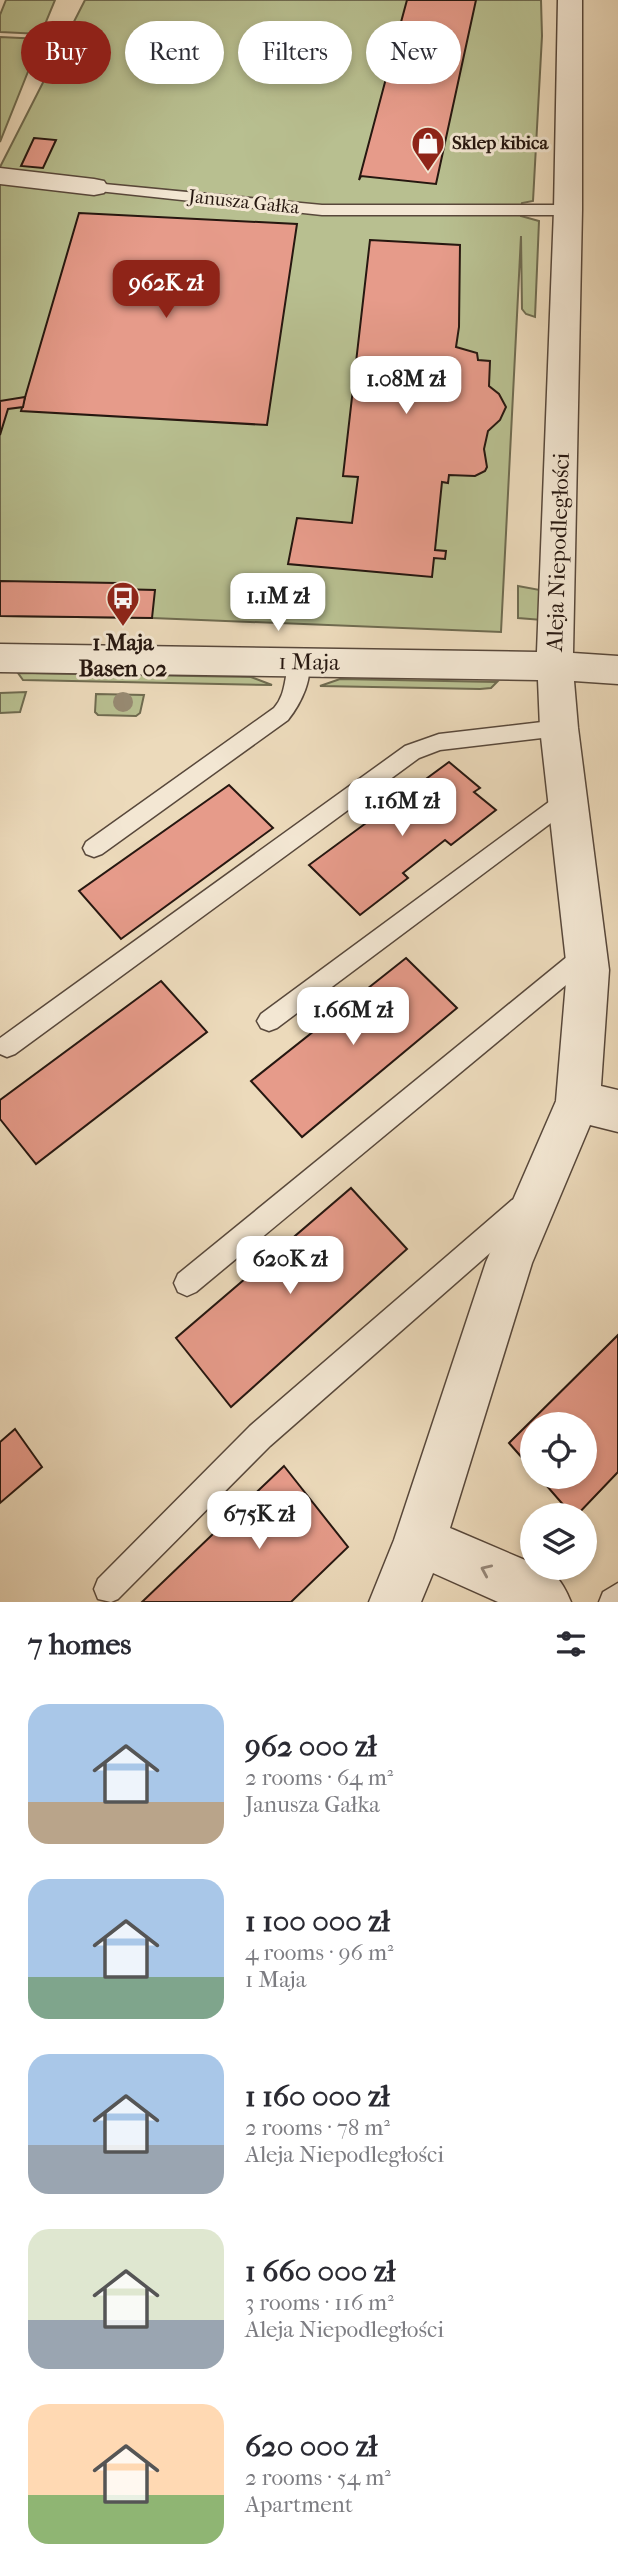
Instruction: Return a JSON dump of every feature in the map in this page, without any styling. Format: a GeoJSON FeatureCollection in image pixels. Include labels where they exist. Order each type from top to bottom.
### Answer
{"type":"FeatureCollection","features":[{"type":"Feature","properties":{"kind":"street","name":"Aleja Niepodległości"},"geometry":{"type":"LineString","coordinates":[[396,1602],[420,1541],[509,1262],[538,1195],[598,1106],[589,970],[559,728],[555,666],[568,210],[570,0]]}},
{"type":"Feature","properties":{"kind":"street","name":"Janusza Gałka"},"geometry":{"type":"LineString","coordinates":[[0,176],[94,187]]}},
{"type":"Feature","properties":{"kind":"street","name":"1 Maja"},"geometry":{"type":"LineString","coordinates":[[0,658],[555,666],[618,670]]}},
{"type":"Feature","properties":{"kind":"street"},"geometry":{"type":"LineString","coordinates":[[420,1541],[532,1590],[545,1602]]}},
{"type":"Feature","properties":{"kind":"lane","name":"Janusza Gałka"},"geometry":{"type":"LineString","coordinates":[[94,187],[322,210],[568,210]]}},
{"type":"Feature","properties":{"kind":"lane"},"geometry":{"type":"LineString","coordinates":[[94,848],[281,714],[290,704],[295,692],[299,662]]}},
{"type":"Feature","properties":{"kind":"lane"},"geometry":{"type":"LineString","coordinates":[[7,1046],[412,751],[439,742],[559,728]]}},
{"type":"Feature","properties":{"kind":"lane"},"geometry":{"type":"LineString","coordinates":[[269,1021],[568,799]]}},
{"type":"Feature","properties":{"kind":"lane"},"geometry":{"type":"LineString","coordinates":[[187,1283],[587,954]]}},
{"type":"Feature","properties":{"kind":"lane"},"geometry":{"type":"LineString","coordinates":[[108,1589],[260,1436],[538,1195]]}},
{"type":"Feature","properties":{"kind":"lane"},"geometry":{"type":"LineString","coordinates":[[613,1602],[618,1597]]}},
{"type":"Feature","properties":{"kind":"green space"},"geometry":{"type":"Polygon","coordinates":[[[6,0],[55,0],[46,21],[21,21],[21,33],[0,32],[0,15],[6,0]]]}},
{"type":"Feature","properties":{"kind":"green space"},"geometry":{"type":"Polygon","coordinates":[[[85,0],[541,0],[542,36],[533,201],[522,203],[521,216],[539,221],[535,317],[526,314],[522,309],[521,236],[501,632],[152,618],[0,616],[0,167],[42,84],[111,84],[111,21],[74,21],[85,0]]]}},
{"type":"Feature","properties":{"kind":"green space"},"geometry":{"type":"Polygon","coordinates":[[[0,37],[21,38],[23,84],[0,142],[0,37]]]}},
{"type":"Feature","properties":{"kind":"green space"},"geometry":{"type":"Polygon","coordinates":[[[518,586],[540,590],[542,620],[518,618],[518,586]]]}},
{"type":"Feature","properties":{"kind":"green space"},"geometry":{"type":"Polygon","coordinates":[[[18,673],[251,677],[272,685],[23,680],[18,673]]]}},
{"type":"Feature","properties":{"kind":"green space"},"geometry":{"type":"Polygon","coordinates":[[[340,679],[497,682],[491,688],[480,689],[320,686],[340,679]]]}},
{"type":"Feature","properties":{"kind":"green space"},"geometry":{"type":"Polygon","coordinates":[[[26,692],[20,712],[0,713],[0,693],[26,692]]]}},
{"type":"Feature","properties":{"kind":"green space"},"geometry":{"type":"Polygon","coordinates":[[[96,694],[144,695],[140,713],[136,716],[98,715],[95,712],[96,694]]]}},
{"type":"Feature","properties":{"kind":"building"},"geometry":{"type":"Polygon","coordinates":[[[407,0],[476,0],[461,69],[461,21],[401,21],[407,0]]]}},
{"type":"Feature","properties":{"kind":"building"},"geometry":{"type":"Polygon","coordinates":[[[384,84],[458,84],[436,184],[361,176],[359,180],[384,84]]]}},
{"type":"Feature","properties":{"kind":"building"},"geometry":{"type":"Polygon","coordinates":[[[34,138],[56,140],[43,168],[21,166],[34,138]]]}},
{"type":"Feature","properties":{"kind":"building"},"geometry":{"type":"Polygon","coordinates":[[[79,213],[297,224],[267,425],[21,411],[79,213]]]}},
{"type":"Feature","properties":{"kind":"building"},"geometry":{"type":"Polygon","coordinates":[[[370,240],[460,245],[459,327],[456,347],[477,353],[478,360],[490,361],[489,386],[499,394],[506,407],[500,420],[488,431],[484,449],[487,467],[485,471],[475,476],[449,475],[448,483],[442,482],[435,550],[446,551],[445,559],[434,558],[432,577],[288,564],[297,518],[352,523],[358,477],[343,476],[370,240]]]}},
{"type":"Feature","properties":{"kind":"building"},"geometry":{"type":"Polygon","coordinates":[[[25,397],[23,407],[8,409],[0,435],[0,401],[25,397]]]}},
{"type":"Feature","properties":{"kind":"building"},"geometry":{"type":"Polygon","coordinates":[[[0,581],[117,583],[116,589],[155,590],[152,618],[0,616],[0,581]]]}},
{"type":"Feature","properties":{"kind":"building"},"geometry":{"type":"Polygon","coordinates":[[[449,762],[480,788],[474,792],[496,810],[451,845],[445,840],[403,873],[408,878],[360,915],[309,865],[449,762]]]}},
{"type":"Feature","properties":{"kind":"building"},"geometry":{"type":"Polygon","coordinates":[[[229,785],[273,828],[121,939],[79,891],[229,785]]]}},
{"type":"Feature","properties":{"kind":"building"},"geometry":{"type":"Polygon","coordinates":[[[406,958],[457,1008],[302,1137],[251,1081],[406,958]]]}},
{"type":"Feature","properties":{"kind":"building"},"geometry":{"type":"Polygon","coordinates":[[[161,981],[207,1032],[36,1164],[0,1119],[0,1100],[161,981]]]}},
{"type":"Feature","properties":{"kind":"building"},"geometry":{"type":"Polygon","coordinates":[[[351,1188],[407,1249],[231,1407],[176,1338],[351,1188]]]}},
{"type":"Feature","properties":{"kind":"building"},"geometry":{"type":"Polygon","coordinates":[[[618,1335],[618,1472],[588,1503],[562,1503],[549,1489],[597,1489],[597,1412],[540,1412],[618,1335]]]}},
{"type":"Feature","properties":{"kind":"building"},"geometry":{"type":"Polygon","coordinates":[[[15,1429],[42,1467],[0,1503],[0,1442],[15,1429]]]}},
{"type":"Feature","properties":{"kind":"building"},"geometry":{"type":"Polygon","coordinates":[[[520,1432],[520,1455],[509,1443],[520,1432]]]}},
{"type":"Feature","properties":{"kind":"building"},"geometry":{"type":"Polygon","coordinates":[[[284,1466],[348,1547],[291,1602],[142,1602],[284,1466]]]}},
{"type":"Feature","properties":{"kind":"place","name":"Sklep kibica"},"geometry":{"type":"Point","coordinates":[428,173]}},
{"type":"Feature","properties":{"kind":"place","name":"1 Maja Basen 02"},"geometry":{"type":"Point","coordinates":[123,628]}}]}
